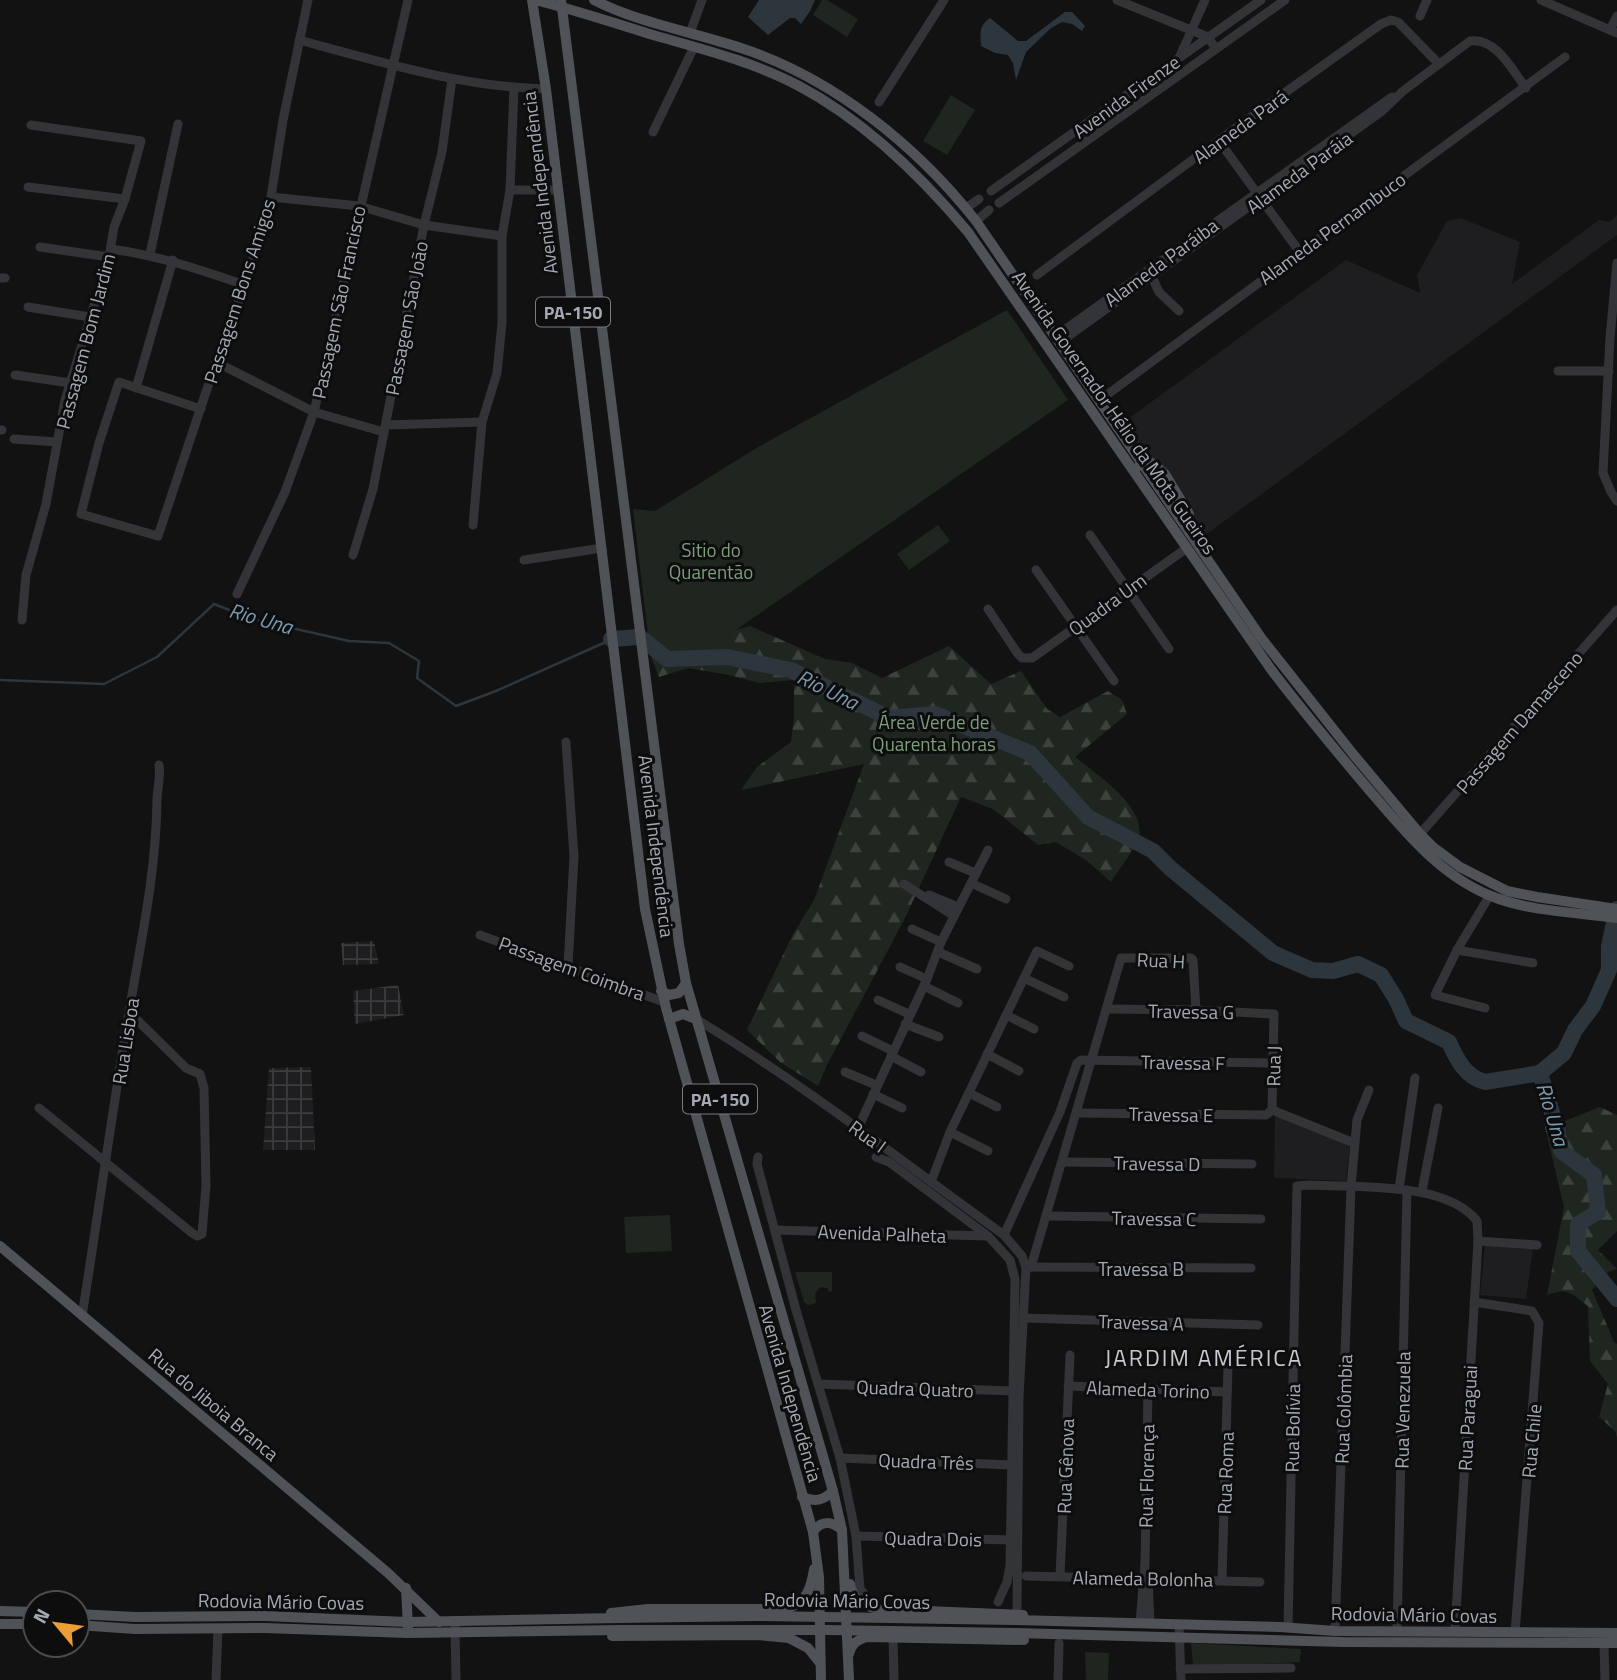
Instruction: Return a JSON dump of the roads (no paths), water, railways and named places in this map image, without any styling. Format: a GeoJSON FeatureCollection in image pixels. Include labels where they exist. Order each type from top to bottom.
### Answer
{"type":"FeatureCollection","features":[{"type":"Feature","properties":{"kind":"main road","name":"Avenida Governador Hélio da Mota Gueiros"},"geometry":{"type":"LineString","coordinates":[[539,0],[562,4],[694,47],[766,71],[799,86],[851,120],[912,170],[968,232],[1138,467],[1187,548],[1298,705],[1413,841],[1455,876],[1490,895],[1525,905],[1609,910]]}},
{"type":"Feature","properties":{"kind":"main road","name":"Avenida Independência"},"geometry":{"type":"LineString","coordinates":[[539,0],[556,190],[617,665],[645,909],[669,1019],[813,1532],[817,1553],[821,1680]]}},
{"type":"Feature","properties":{"kind":"main road"},"geometry":{"type":"LineString","coordinates":[[594,0],[638,18],[770,58],[826,88],[894,137],[925,164],[976,220],[1100,400],[1138,467]]}},
{"type":"Feature","properties":{"kind":"main road","name":"Avenida Independência"},"geometry":{"type":"LineString","coordinates":[[562,4],[674,916],[696,1019],[842,1530],[849,1680]]}},
{"type":"Feature","properties":{"kind":"main road","name":"Avenida Governador Hélio da Mota Gueiros"},"geometry":{"type":"LineString","coordinates":[[1138,467],[1148,462],[1156,464],[1174,486],[1189,514],[1187,527],[1281,663],[1420,834],[1460,867],[1507,891],[1609,910]]}},
{"type":"Feature","properties":{"kind":"main road"},"geometry":{"type":"LineString","coordinates":[[1609,910],[1617,918]]}},
{"type":"Feature","properties":{"kind":"main road"},"geometry":{"type":"LineString","coordinates":[[663,996],[679,993],[687,984]]}},
{"type":"Feature","properties":{"kind":"main road"},"geometry":{"type":"LineString","coordinates":[[669,1019],[682,1014],[696,1019]]}},
{"type":"Feature","properties":{"kind":"main road","name":"Rua do Jiboia Branca"},"geometry":{"type":"LineString","coordinates":[[0,1246],[405,1588],[440,1627]]}},
{"type":"Feature","properties":{"kind":"main road"},"geometry":{"type":"LineString","coordinates":[[802,1497],[822,1500],[833,1491]]}},
{"type":"Feature","properties":{"kind":"main road"},"geometry":{"type":"LineString","coordinates":[[813,1532],[816,1527],[826,1523],[836,1525],[842,1530]]}},
{"type":"Feature","properties":{"kind":"main road"},"geometry":{"type":"LineString","coordinates":[[556,1618],[648,1609],[786,1609],[804,1600],[810,1590],[817,1553]]}},
{"type":"Feature","properties":{"kind":"main road"},"geometry":{"type":"LineString","coordinates":[[844,1554],[852,1593],[868,1607],[1016,1617]]}},
{"type":"Feature","properties":{"kind":"main road"},"geometry":{"type":"LineString","coordinates":[[405,1588],[408,1627]]}},
{"type":"Feature","properties":{"kind":"main road"},"geometry":{"type":"LineString","coordinates":[[0,1611],[21,1612]]}},
{"type":"Feature","properties":{"kind":"main road","name":"Rodovia Mário Covas"},"geometry":{"type":"LineString","coordinates":[[91,1615],[265,1616],[408,1627]]}},
{"type":"Feature","properties":{"kind":"main road","name":"Rodovia Mário Covas"},"geometry":{"type":"LineString","coordinates":[[455,1627],[556,1618],[1016,1617],[1057,1621],[1335,1631],[1617,1633]]}},
{"type":"Feature","properties":{"kind":"main road"},"geometry":{"type":"LineString","coordinates":[[0,1624],[21,1624]]}},
{"type":"Feature","properties":{"kind":"main road","name":"Rodovia Mário Covas"},"geometry":{"type":"LineString","coordinates":[[91,1626],[135,1629],[455,1627],[553,1632],[828,1629],[1014,1633],[1059,1639],[1617,1643]]}},
{"type":"Feature","properties":{"kind":"main road"},"geometry":{"type":"LineString","coordinates":[[553,1632],[622,1636],[789,1637],[808,1647],[820,1664]]}},
{"type":"Feature","properties":{"kind":"main road"},"geometry":{"type":"LineString","coordinates":[[848,1656],[858,1640],[893,1637],[1059,1639]]}},
{"type":"Feature","properties":{"kind":"street","name":"Passagem Bons Amigos"},"geometry":{"type":"LineString","coordinates":[[136,388],[119,382],[99,443],[81,514],[158,536],[216,362],[245,285],[271,197],[283,120],[308,0]]}},
{"type":"Feature","properties":{"kind":"street","name":"Passagem São Francisco"},"geometry":{"type":"LineString","coordinates":[[237,594],[285,492],[314,412],[408,0]]}},
{"type":"Feature","properties":{"kind":"street"},"geometry":{"type":"LineString","coordinates":[[690,33],[702,0]]}},
{"type":"Feature","properties":{"kind":"street"},"geometry":{"type":"LineString","coordinates":[[878,102],[944,0]]}},
{"type":"Feature","properties":{"kind":"street"},"geometry":{"type":"LineString","coordinates":[[1117,0],[1134,3],[1191,32],[1208,37],[1216,49]]}},
{"type":"Feature","properties":{"kind":"street"},"geometry":{"type":"LineString","coordinates":[[1180,57],[1205,0]]}},
{"type":"Feature","properties":{"kind":"street","name":"Avenida Firenze"},"geometry":{"type":"LineString","coordinates":[[991,191],[1261,0]]}},
{"type":"Feature","properties":{"kind":"street"},"geometry":{"type":"LineString","coordinates":[[999,203],[1285,0]]}},
{"type":"Feature","properties":{"kind":"street"},"geometry":{"type":"LineString","coordinates":[[1420,16],[1427,0]]}},
{"type":"Feature","properties":{"kind":"street"},"geometry":{"type":"LineString","coordinates":[[1541,0],[1553,2],[1614,32],[1617,16]]}},
{"type":"Feature","properties":{"kind":"street","name":"Alameda Pará"},"geometry":{"type":"LineString","coordinates":[[1037,275],[1368,33],[1391,20],[1405,27],[1439,64]]}},
{"type":"Feature","properties":{"kind":"street"},"geometry":{"type":"LineString","coordinates":[[299,40],[452,79],[514,88],[546,89]]}},
{"type":"Feature","properties":{"kind":"street"},"geometry":{"type":"LineString","coordinates":[[1439,64],[1470,41],[1481,40],[1492,45],[1526,88]]}},
{"type":"Feature","properties":{"kind":"street"},"geometry":{"type":"LineString","coordinates":[[653,132],[694,47]]}},
{"type":"Feature","properties":{"kind":"street","name":"Alameda Pernambuco"},"geometry":{"type":"LineString","coordinates":[[1100,400],[1566,57]]}},
{"type":"Feature","properties":{"kind":"street","name":"Alameda Paráiba"},"geometry":{"type":"LineString","coordinates":[[1058,339],[1439,64]]}},
{"type":"Feature","properties":{"kind":"street","name":"Passagem São João"},"geometry":{"type":"LineString","coordinates":[[353,555],[373,489],[424,225],[442,152],[452,79]]}},
{"type":"Feature","properties":{"kind":"street"},"geometry":{"type":"LineString","coordinates":[[473,525],[482,422],[497,373],[502,323],[502,236],[510,190],[514,88]]}},
{"type":"Feature","properties":{"kind":"street"},"geometry":{"type":"LineString","coordinates":[[1120,100],[1128,111]]}},
{"type":"Feature","properties":{"kind":"street"},"geometry":{"type":"LineString","coordinates":[[150,254],[178,124]]}},
{"type":"Feature","properties":{"kind":"street","name":"Passagem Bom Jardim"},"geometry":{"type":"LineString","coordinates":[[22,620],[26,575],[46,504],[71,383],[141,141],[31,125]]}},
{"type":"Feature","properties":{"kind":"street"},"geometry":{"type":"LineString","coordinates":[[1219,141],[1299,251]]}},
{"type":"Feature","properties":{"kind":"street"},"geometry":{"type":"LineString","coordinates":[[1018,173],[1039,176]]}},
{"type":"Feature","properties":{"kind":"street"},"geometry":{"type":"LineString","coordinates":[[28,187],[125,199]]}},
{"type":"Feature","properties":{"kind":"street"},"geometry":{"type":"LineString","coordinates":[[510,190],[556,190]]}},
{"type":"Feature","properties":{"kind":"street","name":"Alameda Paráia"},"geometry":{"type":"LineString","coordinates":[[1058,339],[1152,277],[1259,196]]}},
{"type":"Feature","properties":{"kind":"street"},"geometry":{"type":"LineString","coordinates":[[271,197],[359,206],[424,225],[502,236]]}},
{"type":"Feature","properties":{"kind":"street"},"geometry":{"type":"LineString","coordinates":[[966,208],[979,199]]}},
{"type":"Feature","properties":{"kind":"street"},"geometry":{"type":"LineString","coordinates":[[976,220],[989,210]]}},
{"type":"Feature","properties":{"kind":"street"},"geometry":{"type":"LineString","coordinates":[[40,247],[150,254],[245,285]]}},
{"type":"Feature","properties":{"kind":"street"},"geometry":{"type":"LineString","coordinates":[[173,260],[136,388],[201,409]]}},
{"type":"Feature","properties":{"kind":"street"},"geometry":{"type":"LineString","coordinates":[[1617,263],[1603,473],[1617,501]]}},
{"type":"Feature","properties":{"kind":"street"},"geometry":{"type":"LineString","coordinates":[[1152,277],[1159,292],[1179,311]]}},
{"type":"Feature","properties":{"kind":"street"},"geometry":{"type":"LineString","coordinates":[[28,307],[90,317]]}},
{"type":"Feature","properties":{"kind":"street"},"geometry":{"type":"LineString","coordinates":[[216,362],[314,412],[385,428],[482,422]]}},
{"type":"Feature","properties":{"kind":"street"},"geometry":{"type":"LineString","coordinates":[[1558,371],[1609,371]]}},
{"type":"Feature","properties":{"kind":"street"},"geometry":{"type":"LineString","coordinates":[[15,375],[71,383]]}},
{"type":"Feature","properties":{"kind":"street"},"geometry":{"type":"LineString","coordinates":[[14,439],[57,442]]}},
{"type":"Feature","properties":{"kind":"street"},"geometry":{"type":"LineString","coordinates":[[1090,535],[1169,649]]}},
{"type":"Feature","properties":{"kind":"street"},"geometry":{"type":"LineString","coordinates":[[524,560],[601,548]]}},
{"type":"Feature","properties":{"kind":"street","name":"Quadra Um"},"geometry":{"type":"LineString","coordinates":[[988,609],[1018,654],[1027,659],[1187,548]]}},
{"type":"Feature","properties":{"kind":"street"},"geometry":{"type":"LineString","coordinates":[[1036,570],[1114,681]]}},
{"type":"Feature","properties":{"kind":"street","name":"Passagem Damasceno"},"geometry":{"type":"LineString","coordinates":[[1420,834],[1617,610]]}},
{"type":"Feature","properties":{"kind":"street"},"geometry":{"type":"LineString","coordinates":[[566,743],[574,856],[568,966]]}},
{"type":"Feature","properties":{"kind":"street","name":"Rua Lisboa"},"geometry":{"type":"LineString","coordinates":[[82,1316],[155,860],[159,765]]}},
{"type":"Feature","properties":{"kind":"street"},"geometry":{"type":"LineString","coordinates":[[858,1128],[939,947],[988,850]]}},
{"type":"Feature","properties":{"kind":"street"},"geometry":{"type":"LineString","coordinates":[[949,862],[975,873]]}},
{"type":"Feature","properties":{"kind":"street"},"geometry":{"type":"LineString","coordinates":[[971,883],[1006,899]]}},
{"type":"Feature","properties":{"kind":"street"},"geometry":{"type":"LineString","coordinates":[[904,884],[956,912]]}},
{"type":"Feature","properties":{"kind":"street"},"geometry":{"type":"LineString","coordinates":[[929,895],[956,912]]}},
{"type":"Feature","properties":{"kind":"street"},"geometry":{"type":"LineString","coordinates":[[1485,1007],[1435,995],[1457,950],[1490,895]]}},
{"type":"Feature","properties":{"kind":"street"},"geometry":{"type":"LineString","coordinates":[[912,929],[976,969]]}},
{"type":"Feature","properties":{"kind":"street","name":"Passagem Coimbra"},"geometry":{"type":"LineString","coordinates":[[480,935],[663,996]]}},
{"type":"Feature","properties":{"kind":"street"},"geometry":{"type":"LineString","coordinates":[[1457,950],[1532,963]]}},
{"type":"Feature","properties":{"kind":"street"},"geometry":{"type":"LineString","coordinates":[[930,1182],[950,1132],[1037,951],[1069,966]]}},
{"type":"Feature","properties":{"kind":"street","name":"Rua H"},"geometry":{"type":"LineString","coordinates":[[1108,1009],[1121,958],[1191,958],[1196,1010]]}},
{"type":"Feature","properties":{"kind":"street"},"geometry":{"type":"LineString","coordinates":[[900,967],[958,1003]]}},
{"type":"Feature","properties":{"kind":"street"},"geometry":{"type":"LineString","coordinates":[[1024,978],[1064,997]]}},
{"type":"Feature","properties":{"kind":"street"},"geometry":{"type":"LineString","coordinates":[[878,1000],[909,1014]]}},
{"type":"Feature","properties":{"kind":"street"},"geometry":{"type":"LineString","coordinates":[[1016,1617],[1019,1397],[1029,1267],[1048,1216],[1108,1009]]}},
{"type":"Feature","properties":{"kind":"street","name":"Travessa G"},"geometry":{"type":"LineString","coordinates":[[1108,1009],[1274,1014]]}},
{"type":"Feature","properties":{"kind":"street"},"geometry":{"type":"LineString","coordinates":[[39,1108],[192,1233],[197,1236],[202,1234],[206,1186],[204,1088],[201,1074],[186,1068],[129,1012]]}},
{"type":"Feature","properties":{"kind":"street","name":"Rua J"},"geometry":{"type":"LineString","coordinates":[[1269,1113],[1274,1014]]}},
{"type":"Feature","properties":{"kind":"street"},"geometry":{"type":"LineString","coordinates":[[1006,1015],[1034,1029]]}},
{"type":"Feature","properties":{"kind":"street","name":"Rua I"},"geometry":{"type":"LineString","coordinates":[[696,1019],[740,1045],[858,1128],[1004,1236],[1029,1267]]}},
{"type":"Feature","properties":{"kind":"street"},"geometry":{"type":"LineString","coordinates":[[905,1024],[939,1037]]}},
{"type":"Feature","properties":{"kind":"street"},"geometry":{"type":"LineString","coordinates":[[862,1036],[921,1072]]}},
{"type":"Feature","properties":{"kind":"street"},"geometry":{"type":"LineString","coordinates":[[987,1054],[1019,1071]]}},
{"type":"Feature","properties":{"kind":"street"},"geometry":{"type":"LineString","coordinates":[[1004,1236],[1060,1112],[1077,1063],[1081,1060],[1093,1061]]}},
{"type":"Feature","properties":{"kind":"street","name":"Travessa F"},"geometry":{"type":"LineString","coordinates":[[1093,1061],[1273,1063]]}},
{"type":"Feature","properties":{"kind":"street"},"geometry":{"type":"LineString","coordinates":[[845,1072],[902,1108]]}},
{"type":"Feature","properties":{"kind":"street","name":"Rua Venezuela"},"geometry":{"type":"LineString","coordinates":[[1397,1631],[1403,1189],[1415,1077]]}},
{"type":"Feature","properties":{"kind":"street","name":"Rua Colômbia"},"geometry":{"type":"LineString","coordinates":[[1335,1631],[1351,1187],[1357,1120],[1369,1090]]}},
{"type":"Feature","properties":{"kind":"street"},"geometry":{"type":"LineString","coordinates":[[970,1093],[997,1107]]}},
{"type":"Feature","properties":{"kind":"street"},"geometry":{"type":"LineString","coordinates":[[1351,1187],[1422,1191],[1438,1108]]}},
{"type":"Feature","properties":{"kind":"street","name":"Travessa E"},"geometry":{"type":"LineString","coordinates":[[1077,1113],[1269,1113]]}},
{"type":"Feature","properties":{"kind":"street"},"geometry":{"type":"LineString","coordinates":[[1269,1113],[1354,1143]]}},
{"type":"Feature","properties":{"kind":"street"},"geometry":{"type":"LineString","coordinates":[[950,1132],[988,1151]]}},
{"type":"Feature","properties":{"kind":"street","name":"Quadra Dois"},"geometry":{"type":"LineString","coordinates":[[758,1157],[757,1164],[840,1458],[856,1536],[860,1589],[866,1595]]}},
{"type":"Feature","properties":{"kind":"street"},"geometry":{"type":"LineString","coordinates":[[876,1157],[889,1162],[988,1236],[1003,1251],[1014,1269],[1011,1540],[1009,1575],[998,1602]]}},
{"type":"Feature","properties":{"kind":"street","name":"Travessa D"},"geometry":{"type":"LineString","coordinates":[[1062,1162],[1252,1164]]}},
{"type":"Feature","properties":{"kind":"street","name":"Rua Bolívia"},"geometry":{"type":"LineString","coordinates":[[1289,1628],[1297,1186],[1351,1187]]}},
{"type":"Feature","properties":{"kind":"street","name":"Rua Paraguai"},"geometry":{"type":"LineString","coordinates":[[1422,1191],[1466,1210],[1477,1221],[1455,1630]]}},
{"type":"Feature","properties":{"kind":"street","name":"Travessa C"},"geometry":{"type":"LineString","coordinates":[[1048,1216],[1261,1219]]}},
{"type":"Feature","properties":{"kind":"street","name":"Avenida Palheta"},"geometry":{"type":"LineString","coordinates":[[775,1230],[988,1236]]}},
{"type":"Feature","properties":{"kind":"street"},"geometry":{"type":"LineString","coordinates":[[1478,1241],[1537,1245]]}},
{"type":"Feature","properties":{"kind":"street","name":"Travessa B"},"geometry":{"type":"LineString","coordinates":[[1029,1267],[1251,1268]]}},
{"type":"Feature","properties":{"kind":"street","name":"Rua Chile"},"geometry":{"type":"LineString","coordinates":[[1474,1302],[1532,1311],[1539,1323],[1515,1633]]}},
{"type":"Feature","properties":{"kind":"street","name":"Travessa A"},"geometry":{"type":"LineString","coordinates":[[1024,1318],[1258,1325]]}},
{"type":"Feature","properties":{"kind":"street","name":"Rua Gênova"},"geometry":{"type":"LineString","coordinates":[[1060,1576],[1070,1355]]}},
{"type":"Feature","properties":{"kind":"street","name":"Rua Roma"},"geometry":{"type":"LineString","coordinates":[[1222,1580],[1228,1366]]}},
{"type":"Feature","properties":{"kind":"street","name":"Quadra Quatro"},"geometry":{"type":"LineString","coordinates":[[818,1384],[1013,1391]]}},
{"type":"Feature","properties":{"kind":"street","name":"Alameda Torino"},"geometry":{"type":"LineString","coordinates":[[1068,1387],[1227,1392]]}},
{"type":"Feature","properties":{"kind":"street","name":"Rua Florença"},"geometry":{"type":"LineString","coordinates":[[1145,1624],[1148,1388]]}},
{"type":"Feature","properties":{"kind":"street","name":"Quadra Três"},"geometry":{"type":"LineString","coordinates":[[840,1458],[1012,1465]]}},
{"type":"Feature","properties":{"kind":"street","name":"Quadra Dois"},"geometry":{"type":"LineString","coordinates":[[856,1536],[1011,1540]]}},
{"type":"Feature","properties":{"kind":"street","name":"Alameda Bolonha"},"geometry":{"type":"LineString","coordinates":[[1026,1576],[1260,1582]]}},
{"type":"Feature","properties":{"kind":"street"},"geometry":{"type":"LineString","coordinates":[[1179,1625],[1181,1680]]}},
{"type":"Feature","properties":{"kind":"street"},"geometry":{"type":"LineString","coordinates":[[455,1627],[456,1680]]}},
{"type":"Feature","properties":{"kind":"street"},"geometry":{"type":"LineString","coordinates":[[216,1680],[218,1629]]}},
{"type":"Feature","properties":{"kind":"street"},"geometry":{"type":"LineString","coordinates":[[893,1637],[894,1680]]}},
{"type":"Feature","properties":{"kind":"street"},"geometry":{"type":"LineString","coordinates":[[1058,1680],[1059,1639]]}},
{"type":"Feature","properties":{"kind":"street"},"geometry":{"type":"LineString","coordinates":[[1604,1644],[1605,1680]]}},
{"type":"Feature","properties":{"kind":"street"},"geometry":{"type":"LineString","coordinates":[[1180,1669],[1291,1668]]}},
{"type":"Feature","properties":{"kind":"waterway","name":"Rio Una"},"geometry":{"type":"LineString","coordinates":[[0,680],[104,684],[157,657],[214,604],[252,619],[349,641],[389,643],[419,661],[417,678],[456,706],[608,641]]}},
{"type":"Feature","properties":{"kind":"waterway","name":"Rio Una"},"geometry":{"type":"LineString","coordinates":[[611,639],[640,637],[667,659],[727,657],[791,670],[889,718],[935,714],[1030,753],[1088,817],[1153,851],[1273,953],[1312,970],[1333,971],[1358,964],[1381,975],[1406,1021],[1449,1042],[1462,1066],[1478,1080],[1485,1082],[1540,1073],[1561,1151],[1594,1175],[1598,1212],[1578,1224],[1578,1251],[1617,1299]]}},
{"type":"Feature","properties":{"kind":"waterway"},"geometry":{"type":"LineString","coordinates":[[1540,1073],[1564,1053],[1575,1030],[1593,1006],[1609,970],[1609,946],[1617,909]]}},
{"type":"Feature","properties":{"kind":"district","name":"JARDIM AMÉRICA"},"geometry":{"type":"Point","coordinates":[1204,1357]}},
{"type":"Feature","properties":{"kind":"park label","name":"Sitio do Quarentão"},"geometry":{"type":"Point","coordinates":[711,560]}},
{"type":"Feature","properties":{"kind":"park label","name":"Área Verde de Quarenta horas"},"geometry":{"type":"Point","coordinates":[934,732]}}]}
